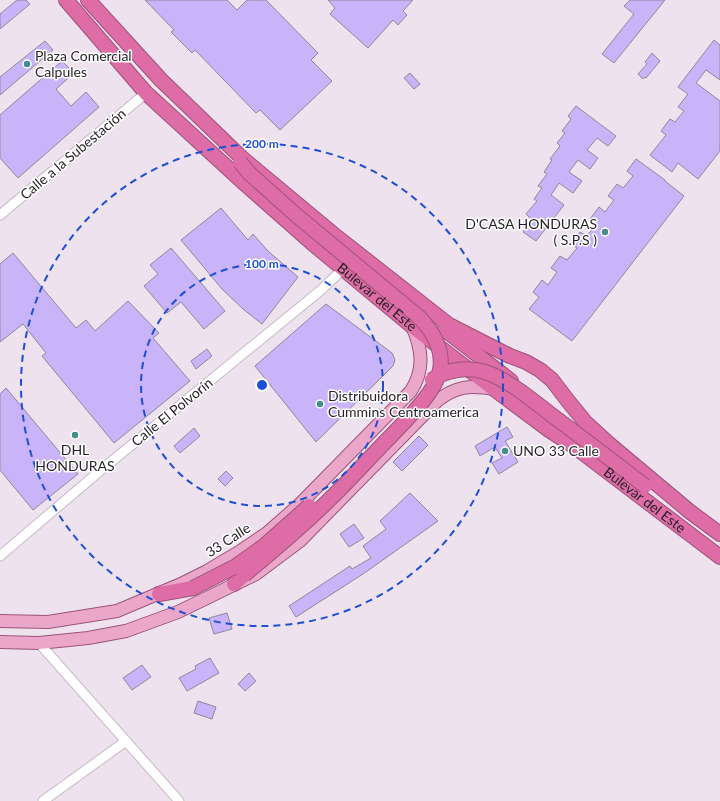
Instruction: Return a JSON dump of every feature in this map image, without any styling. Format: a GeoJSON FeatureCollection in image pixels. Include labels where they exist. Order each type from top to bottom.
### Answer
{"type":"FeatureCollection","features":[{"type":"Feature","properties":{"kind":"highway","name":"Bulevar del Este"},"geometry":{"type":"LineString","coordinates":[[66,0],[146,93],[312,243],[344,268],[412,326],[508,400],[592,460],[720,557]]}},
{"type":"Feature","properties":{"kind":"highway","name":"Bulevar del Este"},"geometry":{"type":"LineString","coordinates":[[88,0],[160,80],[243,159],[333,234],[449,325],[540,370],[552,380],[586,423],[609,444],[720,534]]}},
{"type":"Feature","properties":{"kind":"highway"},"geometry":{"type":"LineString","coordinates":[[225,142],[249,173],[296,215],[420,318],[436,340],[441,355],[438,379],[430,392],[400,426],[329,500],[282,544],[239,580]]}},
{"type":"Feature","properties":{"kind":"highway"},"geometry":{"type":"LineString","coordinates":[[419,302],[433,321],[511,381],[513,389],[508,400]]}},
{"type":"Feature","properties":{"kind":"highway"},"geometry":{"type":"LineString","coordinates":[[159,594],[193,588],[236,566],[264,546],[316,500],[434,378],[451,372],[469,369],[486,372],[500,378],[645,486],[667,500],[689,510]]}},
{"type":"Feature","properties":{"kind":"main road","name":"33 Calle"},"geometry":{"type":"LineString","coordinates":[[0,621],[48,622],[117,612],[207,571],[267,533],[300,504],[406,397],[418,380],[421,359],[418,342],[412,326]]}},
{"type":"Feature","properties":{"kind":"main road"},"geometry":{"type":"LineString","coordinates":[[0,642],[39,643],[88,638],[126,631],[178,612],[239,580],[256,574],[300,541],[423,414],[443,396],[457,389],[471,386],[494,389]]}},
{"type":"Feature","properties":{"kind":"main road"},"geometry":{"type":"LineString","coordinates":[[406,397],[423,414]]}},
{"type":"Feature","properties":{"kind":"street","name":"Calle a la Subestación"},"geometry":{"type":"LineString","coordinates":[[0,215],[146,93]]}},
{"type":"Feature","properties":{"kind":"street","name":"Calle El Polvorín"},"geometry":{"type":"LineString","coordinates":[[0,556],[101,470],[321,290],[344,268]]}},
{"type":"Feature","properties":{"kind":"street"},"geometry":{"type":"LineString","coordinates":[[39,643],[179,801]]}},
{"type":"Feature","properties":{"kind":"street"},"geometry":{"type":"LineString","coordinates":[[43,801],[126,741]]}},
{"type":"Feature","properties":{"kind":"building"},"geometry":{"type":"Polygon","coordinates":[[[17,0],[26,0],[30,4],[0,29],[0,14],[17,0]]]}},
{"type":"Feature","properties":{"kind":"building"},"geometry":{"type":"Polygon","coordinates":[[[145,0],[227,0],[237,10],[247,0],[266,0],[318,53],[311,60],[332,81],[280,130],[260,110],[256,113],[195,50],[192,53],[171,32],[174,30],[145,0]]]}},
{"type":"Feature","properties":{"kind":"building"},"geometry":{"type":"Polygon","coordinates":[[[328,0],[413,0],[403,11],[407,15],[398,25],[393,20],[368,48],[330,14],[335,8],[328,0]]]}},
{"type":"Feature","properties":{"kind":"building"},"geometry":{"type":"Polygon","coordinates":[[[630,0],[665,0],[614,63],[602,54],[634,14],[624,6],[630,0]]]}},
{"type":"Feature","properties":{"kind":"building"},"geometry":{"type":"Polygon","coordinates":[[[714,40],[720,45],[720,80],[706,70],[696,83],[720,101],[720,151],[698,179],[678,163],[672,172],[650,155],[666,135],[661,131],[670,119],[675,122],[684,111],[678,107],[688,94],[678,87],[714,40]]]}},
{"type":"Feature","properties":{"kind":"building","name":"Plaza Comercial Calpules"},"geometry":{"type":"Polygon","coordinates":[[[45,41],[53,50],[0,95],[0,77],[45,41]]]}},
{"type":"Feature","properties":{"kind":"building"},"geometry":{"type":"Polygon","coordinates":[[[652,53],[660,61],[646,78],[645,77],[643,79],[638,74],[647,64],[645,62],[652,53]]]}},
{"type":"Feature","properties":{"kind":"building"},"geometry":{"type":"Polygon","coordinates":[[[62,61],[74,73],[56,89],[71,106],[86,92],[99,107],[18,178],[0,158],[0,115],[62,61]]]}},
{"type":"Feature","properties":{"kind":"building"},"geometry":{"type":"Polygon","coordinates":[[[410,73],[420,84],[414,89],[404,78],[410,73]]]}},
{"type":"Feature","properties":{"kind":"building"},"geometry":{"type":"Polygon","coordinates":[[[576,106],[616,136],[608,146],[597,138],[587,150],[598,158],[590,169],[578,160],[569,172],[582,181],[573,193],[559,183],[551,195],[564,205],[536,241],[523,232],[532,220],[526,214],[537,201],[534,199],[542,188],[538,186],[547,174],[544,172],[552,160],[550,159],[560,146],[557,143],[565,133],[562,131],[571,119],[568,116],[576,106]]]}},
{"type":"Feature","properties":{"kind":"building"},"geometry":{"type":"Polygon","coordinates":[[[636,159],[684,196],[572,341],[529,309],[539,297],[533,292],[542,280],[548,285],[557,272],[551,268],[560,256],[567,260],[577,248],[571,244],[580,232],[587,236],[596,224],[590,219],[599,207],[605,212],[614,200],[608,196],[617,184],[623,188],[633,176],[627,171],[636,159]]]}},
{"type":"Feature","properties":{"kind":"building"},"geometry":{"type":"Polygon","coordinates":[[[221,208],[248,240],[253,234],[268,251],[298,277],[262,324],[243,309],[222,289],[181,240],[221,208]]]}},
{"type":"Feature","properties":{"kind":"building"},"geometry":{"type":"Polygon","coordinates":[[[171,248],[225,311],[204,329],[181,302],[167,313],[144,286],[158,274],[150,265],[171,248]]]}},
{"type":"Feature","properties":{"kind":"building"},"geometry":{"type":"Polygon","coordinates":[[[13,253],[76,328],[86,320],[95,331],[128,301],[159,333],[153,338],[190,381],[114,443],[42,356],[46,353],[23,324],[0,342],[0,264],[13,253]]]}},
{"type":"Feature","properties":{"kind":"building","name":"Distribuidora Cummins Centroamerica"},"geometry":{"type":"Polygon","coordinates":[[[326,304],[392,353],[395,360],[393,366],[316,442],[255,366],[326,304]]]}},
{"type":"Feature","properties":{"kind":"building"},"geometry":{"type":"Polygon","coordinates":[[[207,349],[212,356],[196,369],[191,361],[207,349]]]}},
{"type":"Feature","properties":{"kind":"building"},"geometry":{"type":"Polygon","coordinates":[[[6,388],[78,474],[33,510],[0,470],[0,394],[6,388]]]}},
{"type":"Feature","properties":{"kind":"building","name":"UNO 33 Calle"},"geometry":{"type":"Polygon","coordinates":[[[507,427],[513,437],[505,441],[518,462],[499,474],[492,463],[502,458],[495,447],[480,456],[475,446],[507,427]]]}},
{"type":"Feature","properties":{"kind":"building"},"geometry":{"type":"Polygon","coordinates":[[[194,428],[200,436],[180,453],[174,446],[194,428]]]}},
{"type":"Feature","properties":{"kind":"building"},"geometry":{"type":"Polygon","coordinates":[[[419,436],[428,445],[402,471],[393,462],[419,436]]]}},
{"type":"Feature","properties":{"kind":"building"},"geometry":{"type":"Polygon","coordinates":[[[226,471],[233,478],[225,486],[218,479],[226,471]]]}},
{"type":"Feature","properties":{"kind":"building"},"geometry":{"type":"Polygon","coordinates":[[[410,493],[438,521],[363,574],[296,617],[289,606],[350,566],[352,569],[371,558],[363,546],[386,529],[380,521],[410,493]]]}},
{"type":"Feature","properties":{"kind":"building"},"geometry":{"type":"Polygon","coordinates":[[[354,524],[364,538],[349,547],[340,534],[354,524]]]}},
{"type":"Feature","properties":{"kind":"building"},"geometry":{"type":"Polygon","coordinates":[[[227,613],[232,629],[214,634],[209,618],[227,613]]]}},
{"type":"Feature","properties":{"kind":"building"},"geometry":{"type":"Polygon","coordinates":[[[210,658],[219,673],[187,691],[179,678],[196,669],[195,666],[210,658]]]}},
{"type":"Feature","properties":{"kind":"building"},"geometry":{"type":"Polygon","coordinates":[[[142,665],[151,677],[132,690],[123,678],[142,665]]]}},
{"type":"Feature","properties":{"kind":"building"},"geometry":{"type":"Polygon","coordinates":[[[249,673],[256,681],[245,691],[238,684],[249,673]]]}},
{"type":"Feature","properties":{"kind":"building"},"geometry":{"type":"Polygon","coordinates":[[[198,701],[216,707],[212,719],[194,713],[198,701]]]}},
{"type":"Feature","properties":{"kind":"place","name":"Plaza Comercial Calpules"},"geometry":{"type":"Point","coordinates":[27,64]}},
{"type":"Feature","properties":{"kind":"place","name":"D'CASA HONDURAS ( S.P.S )"},"geometry":{"type":"Point","coordinates":[605,232]}},
{"type":"Feature","properties":{"kind":"place","name":"Distribuidora Cummins Centroamerica"},"geometry":{"type":"Point","coordinates":[320,404]}},
{"type":"Feature","properties":{"kind":"place","name":"DHL HONDURAS"},"geometry":{"type":"Point","coordinates":[75,435]}},
{"type":"Feature","properties":{"kind":"place","name":"UNO 33 Calle"},"geometry":{"type":"Point","coordinates":[505,451]}}]}
